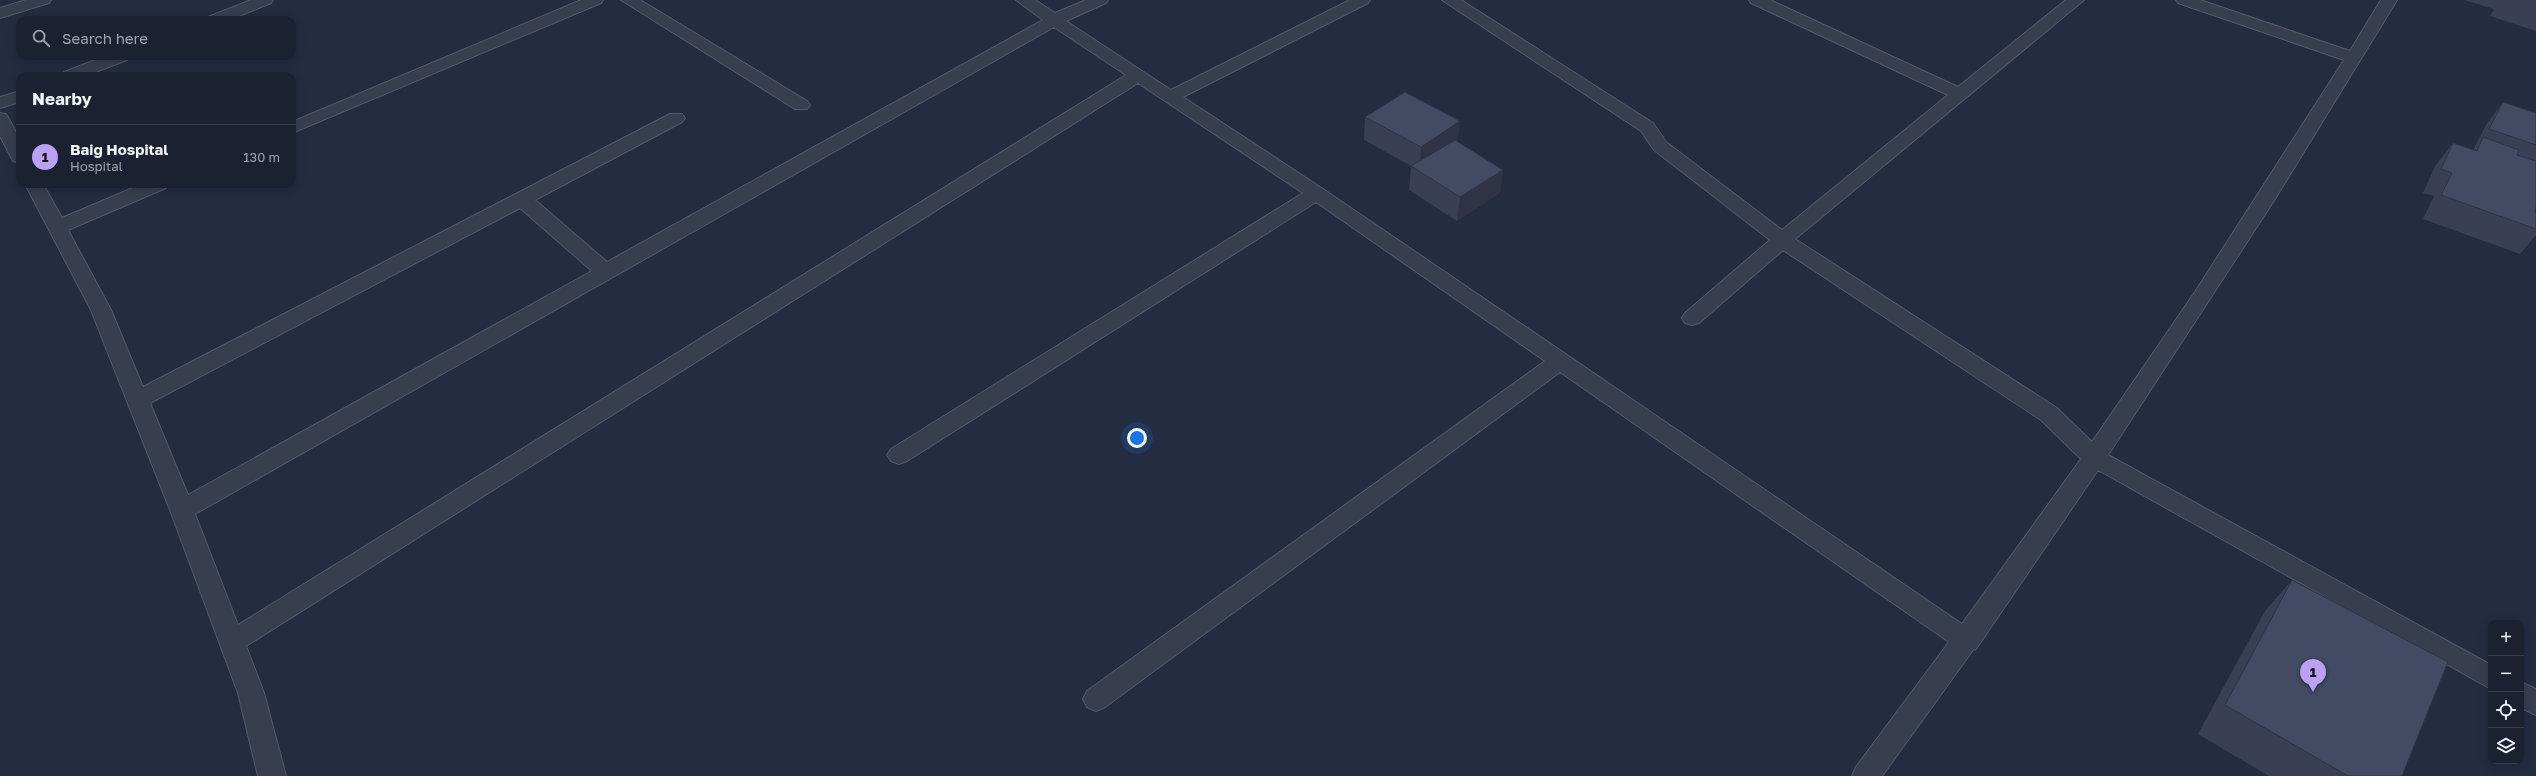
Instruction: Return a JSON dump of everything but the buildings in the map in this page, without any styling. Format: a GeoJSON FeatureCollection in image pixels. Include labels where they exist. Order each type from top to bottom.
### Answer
{"type":"FeatureCollection","features":[{"type":"Feature","properties":{"kind":"street"},"geometry":{"type":"LineString","coordinates":[[0,13],[42,0]]}},
{"type":"Feature","properties":{"kind":"street"},"geometry":{"type":"LineString","coordinates":[[224,16],[265,0]]}},
{"type":"Feature","properties":{"kind":"street"},"geometry":{"type":"LineString","coordinates":[[296,126],[595,0]]}},
{"type":"Feature","properties":{"kind":"street"},"geometry":{"type":"LineString","coordinates":[[629,0],[801,105]]}},
{"type":"Feature","properties":{"kind":"street"},"geometry":{"type":"LineString","coordinates":[[1024,0],[1316,194],[1967,641]]}},
{"type":"Feature","properties":{"kind":"street"},"geometry":{"type":"LineString","coordinates":[[182,510],[1054,20],[1100,0]]}},
{"type":"Feature","properties":{"kind":"street"},"geometry":{"type":"LineString","coordinates":[[1170,97],[1362,0]]}},
{"type":"Feature","properties":{"kind":"street"},"geometry":{"type":"LineString","coordinates":[[1450,0],[1646,127],[1660,146],[1782,240],[2049,414],[2093,457],[2488,676]]}},
{"type":"Feature","properties":{"kind":"street"},"geometry":{"type":"LineString","coordinates":[[1757,0],[1959,94]]}},
{"type":"Feature","properties":{"kind":"street"},"geometry":{"type":"LineString","coordinates":[[1692,318],[1782,240],[2076,0]]}},
{"type":"Feature","properties":{"kind":"street"},"geometry":{"type":"LineString","coordinates":[[2184,0],[2354,58]]}},
{"type":"Feature","properties":{"kind":"street"},"geometry":{"type":"LineString","coordinates":[[1866,776],[1967,641],[2185,322],[2354,58],[2389,0]]}},
{"type":"Feature","properties":{"kind":"street"},"geometry":{"type":"LineString","coordinates":[[80,72],[112,60]]}},
{"type":"Feature","properties":{"kind":"street"},"geometry":{"type":"LineString","coordinates":[[232,642],[1138,76]]}},
{"type":"Feature","properties":{"kind":"street"},"geometry":{"type":"LineString","coordinates":[[0,103],[16,97]]}},
{"type":"Feature","properties":{"kind":"street"},"geometry":{"type":"LineString","coordinates":[[138,400],[676,118]]}},
{"type":"Feature","properties":{"kind":"street"},"geometry":{"type":"LineString","coordinates":[[2,126],[16,150]]}},
{"type":"Feature","properties":{"kind":"street"},"geometry":{"type":"LineString","coordinates":[[36,188],[101,310],[138,400],[182,510],[251,693],[272,776]]}},
{"type":"Feature","properties":{"kind":"street"},"geometry":{"type":"LineString","coordinates":[[57,227],[150,188]]}},
{"type":"Feature","properties":{"kind":"street"},"geometry":{"type":"LineString","coordinates":[[899,455],[1316,194]]}},
{"type":"Feature","properties":{"kind":"street"},"geometry":{"type":"LineString","coordinates":[[522,199],[606,272]]}},
{"type":"Feature","properties":{"kind":"street"},"geometry":{"type":"LineString","coordinates":[[1096,699],[1560,361]]}},
{"type":"Feature","properties":{"kind":"street"},"geometry":{"type":"LineString","coordinates":[[2524,696],[2536,702]]}},
{"type":"Feature","properties":{"kind":"place","name":"Baig Hospital"},"geometry":{"type":"Point","coordinates":[2313,692]}}]}
